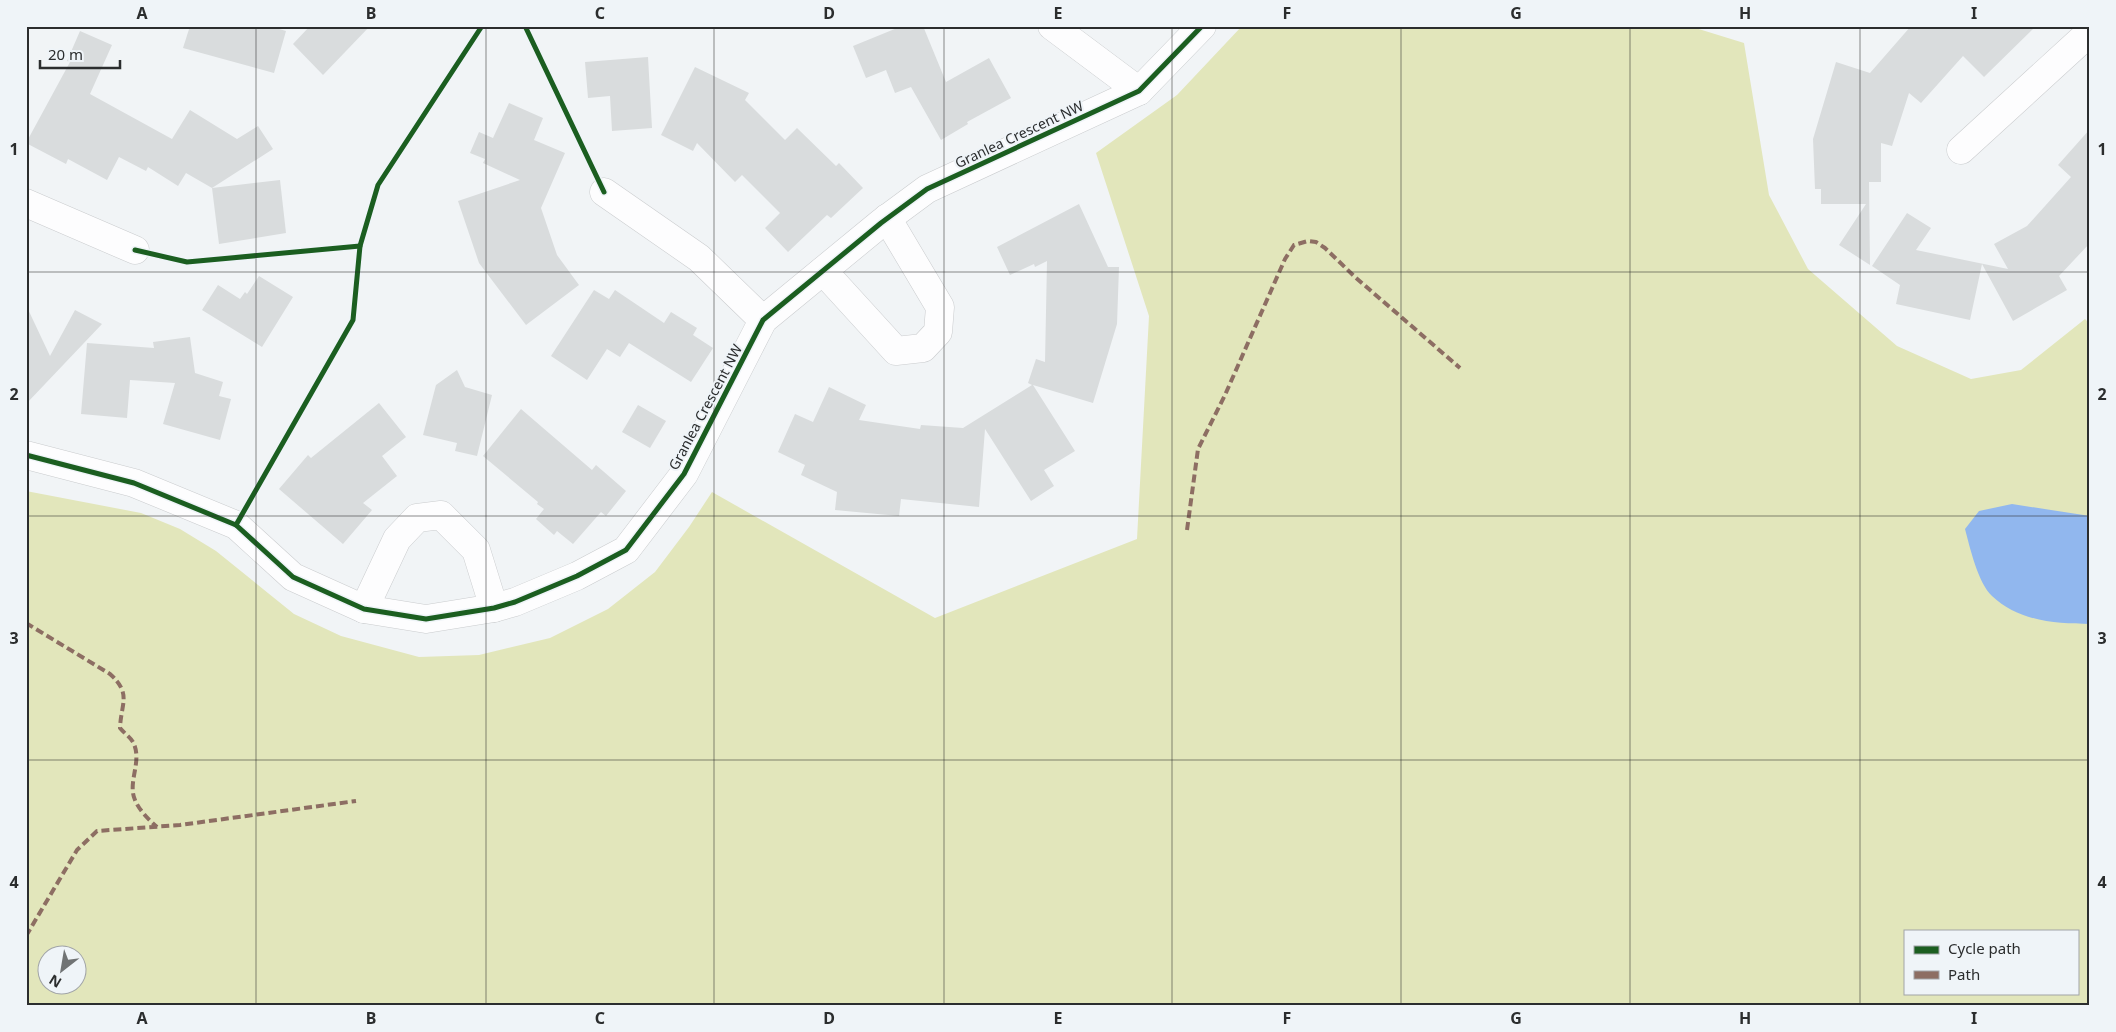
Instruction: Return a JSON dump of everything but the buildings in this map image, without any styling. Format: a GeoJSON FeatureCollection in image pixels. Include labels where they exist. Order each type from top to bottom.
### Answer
{"type":"FeatureCollection","features":[{"type":"Feature","properties":{"kind":"street"},"geometry":{"type":"LineString","coordinates":[[1052,26],[1139,91]]}},
{"type":"Feature","properties":{"kind":"street","name":"Granlea Crescent NW"},"geometry":{"type":"LineString","coordinates":[[26,455],[134,483],[236,525],[293,577],[364,608],[426,619],[494,608],[577,576],[626,550],[684,474],[763,320],[823,270],[887,218],[927,189],[1139,91],[1202,26]]}},
{"type":"Feature","properties":{"kind":"street"},"geometry":{"type":"LineString","coordinates":[[1961,150],[2090,32]]}},
{"type":"Feature","properties":{"kind":"street"},"geometry":{"type":"LineString","coordinates":[[604,192],[699,258],[763,320]]}},
{"type":"Feature","properties":{"kind":"street"},"geometry":{"type":"LineString","coordinates":[[26,204],[135,250]]}},
{"type":"Feature","properties":{"kind":"street"},"geometry":{"type":"LineString","coordinates":[[823,270],[896,351],[923,348],[938,332],[940,307],[887,218]]}},
{"type":"Feature","properties":{"kind":"street"},"geometry":{"type":"LineString","coordinates":[[364,608],[397,539],[417,518],[441,515],[476,550],[494,608]]}},
{"type":"Feature","properties":{"kind":"green space"},"geometry":{"type":"Polygon","coordinates":[[[1242,26],[1689,26],[1744,43],[1769,195],[1808,269],[1897,346],[1971,379],[2021,370],[2085,319],[2090,324],[2090,1006],[26,1006],[26,491],[141,513],[180,529],[216,551],[294,614],[341,636],[419,657],[479,655],[550,638],[608,609],[655,572],[689,527],[712,492],[935,618],[1137,539],[1149,316],[1096,153],[1177,95],[1242,26]]]}},
{"type":"Feature","properties":{"kind":"water"},"geometry":{"type":"Polygon","coordinates":[[[2012,504],[2090,516],[2090,624],[2051,622],[2025,616],[2002,604],[1987,590],[1975,565],[1965,529],[1979,511],[2012,504]]]}},
{"type":"Feature","properties":{"kind":"marked path"},"geometry":{"type":"LineString","coordinates":[[1187,530],[1198,449],[1225,395],[1285,259],[1294,245],[1308,241],[1316,242],[1325,248],[1355,277],[1460,368]]}},
{"type":"Feature","properties":{"kind":"marked path"},"geometry":{"type":"LineString","coordinates":[[26,623],[110,674],[121,687],[124,699],[120,728],[132,740],[136,749],[133,793],[139,807],[157,827]]}},
{"type":"Feature","properties":{"kind":"marked path"},"geometry":{"type":"LineString","coordinates":[[26,936],[77,850],[97,831],[180,825],[356,801]]}},
{"type":"Feature","properties":{"kind":"cycle path"},"geometry":{"type":"LineString","coordinates":[[236,525],[353,320],[360,246],[378,185],[482,26]]}},
{"type":"Feature","properties":{"kind":"cycle path"},"geometry":{"type":"LineString","coordinates":[[525,26],[604,192]]}},
{"type":"Feature","properties":{"kind":"cycle path"},"geometry":{"type":"LineString","coordinates":[[26,455],[134,483],[236,525],[293,577],[364,609],[426,619],[494,608],[515,602],[577,576],[626,550],[684,474],[763,320],[881,223],[927,189],[1139,91],[1202,26]]}},
{"type":"Feature","properties":{"kind":"cycle path"},"geometry":{"type":"LineString","coordinates":[[135,250],[187,262],[360,246]]}}]}
